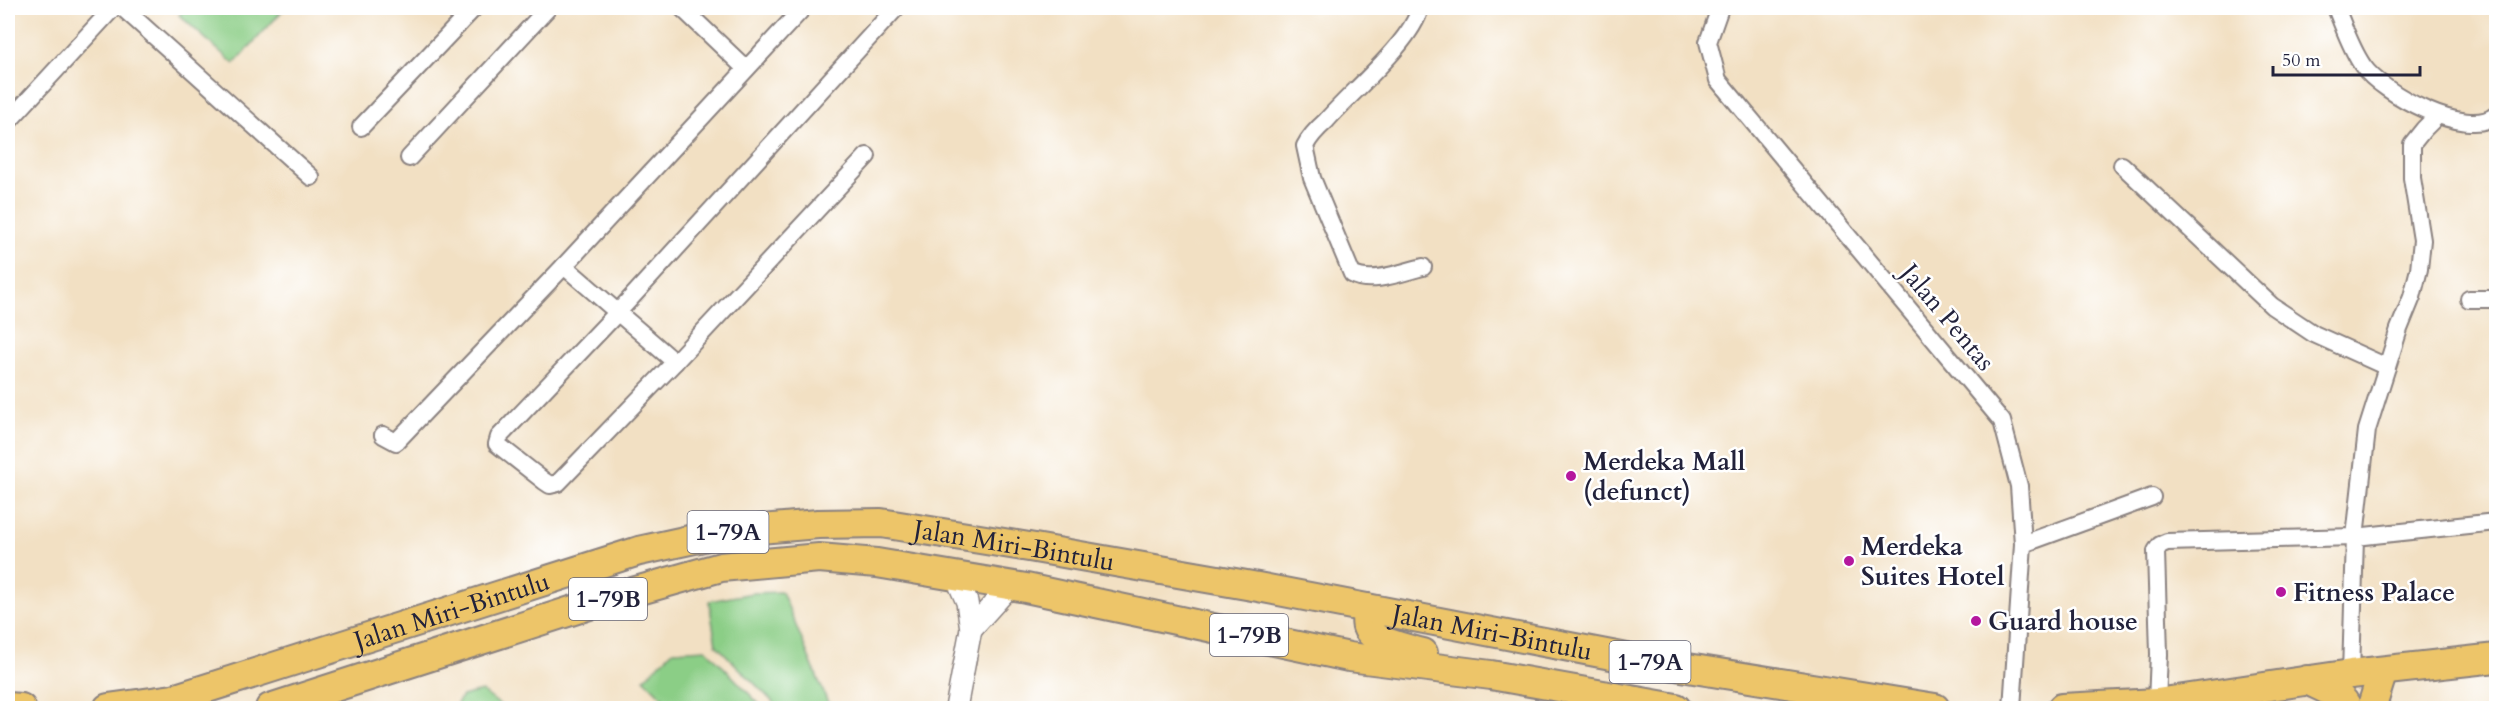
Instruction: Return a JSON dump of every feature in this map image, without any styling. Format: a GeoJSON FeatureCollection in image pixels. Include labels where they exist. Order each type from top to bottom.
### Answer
{"type":"FeatureCollection","features":[{"type":"Feature","properties":{"kind":"highway","name":"Jalan Miri-Bintulu"},"geometry":{"type":"LineString","coordinates":[[108,708],[173,699],[639,551],[726,532],[818,524],[881,523],[1041,549],[1367,608],[1632,659],[1935,708]]}},
{"type":"Feature","properties":{"kind":"highway","name":"Jalan Miri-Bintulu"},"geometry":{"type":"LineString","coordinates":[[270,708],[608,599],[721,567],[819,558],[877,563],[1010,586],[1349,657],[1491,675],[1677,708]]}},
{"type":"Feature","properties":{"kind":"highway"},"geometry":{"type":"LineString","coordinates":[[1367,608],[1367,627],[1371,634],[1380,639],[1491,675]]}},
{"type":"Feature","properties":{"kind":"highway"},"geometry":{"type":"LineString","coordinates":[[2062,708],[2157,703],[2351,674],[2496,658]]}},
{"type":"Feature","properties":{"kind":"highway"},"geometry":{"type":"LineString","coordinates":[[2374,708],[2373,703],[2383,670]]}},
{"type":"Feature","properties":{"kind":"highway"},"geometry":{"type":"LineString","coordinates":[[2307,680],[2346,703],[2347,708]]}},
{"type":"Feature","properties":{"kind":"highway"},"geometry":{"type":"LineString","coordinates":[[8,708],[21,708]]}},
{"type":"Feature","properties":{"kind":"street"},"geometry":{"type":"LineString","coordinates":[[8,122],[113,8]]}},
{"type":"Feature","properties":{"kind":"street"},"geometry":{"type":"LineString","coordinates":[[123,8],[311,177]]}},
{"type":"Feature","properties":{"kind":"street"},"geometry":{"type":"LineString","coordinates":[[361,127],[474,8]]}},
{"type":"Feature","properties":{"kind":"street"},"geometry":{"type":"LineString","coordinates":[[409,158],[548,8]]}},
{"type":"Feature","properties":{"kind":"street"},"geometry":{"type":"LineString","coordinates":[[682,8],[746,69]]}},
{"type":"Feature","properties":{"kind":"street"},"geometry":{"type":"LineString","coordinates":[[383,435],[396,442],[564,266],[803,8]]}},
{"type":"Feature","properties":{"kind":"street"},"geometry":{"type":"LineString","coordinates":[[867,156],[675,362],[558,483],[550,485],[497,444],[499,437],[619,311],[896,8]]}},
{"type":"Feature","properties":{"kind":"street"},"geometry":{"type":"LineString","coordinates":[[1420,8],[1407,37],[1338,106],[1305,146],[1312,178],[1352,274],[1359,278],[1369,279],[1423,267]]}},
{"type":"Feature","properties":{"kind":"street","name":"Jalan Pentas"},"geometry":{"type":"LineString","coordinates":[[1720,8],[1708,42],[1719,80],[2002,421],[2019,486],[2023,544],[2012,708]]}},
{"type":"Feature","properties":{"kind":"street"},"geometry":{"type":"LineString","coordinates":[[2336,8],[2363,68],[2391,91],[2437,116],[2468,122],[2491,120],[2496,116]]}},
{"type":"Feature","properties":{"kind":"street"},"geometry":{"type":"LineString","coordinates":[[2351,674],[2355,537],[2367,430],[2412,297],[2419,269],[2422,240],[2412,177],[2412,144],[2437,116]]}},
{"type":"Feature","properties":{"kind":"street"},"geometry":{"type":"LineString","coordinates":[[2122,165],[2272,306],[2314,334],[2387,367]]}},
{"type":"Feature","properties":{"kind":"street"},"geometry":{"type":"LineString","coordinates":[[564,266],[619,311],[675,362]]}},
{"type":"Feature","properties":{"kind":"street"},"geometry":{"type":"LineString","coordinates":[[2469,299],[2496,299]]}},
{"type":"Feature","properties":{"kind":"street"},"geometry":{"type":"LineString","coordinates":[[2023,544],[2152,497]]}},
{"type":"Feature","properties":{"kind":"street"},"geometry":{"type":"LineString","coordinates":[[2157,703],[2159,654],[2156,551],[2160,545],[2167,542],[2355,537],[2496,522]]}},
{"type":"Feature","properties":{"kind":"street"},"geometry":{"type":"LineString","coordinates":[[956,708],[971,629],[966,602],[957,577]]}},
{"type":"Feature","properties":{"kind":"street"},"geometry":{"type":"LineString","coordinates":[[971,629],[1010,586]]}},
{"type":"Feature","properties":{"kind":"green space"},"geometry":{"type":"Polygon","coordinates":[[[186,8],[285,8],[234,64],[179,15],[186,8]]]}},
{"type":"Feature","properties":{"kind":"green space"},"geometry":{"type":"Polygon","coordinates":[[[782,592],[828,703],[854,708],[779,708],[716,645],[709,601],[753,593],[782,592]]]}},
{"type":"Feature","properties":{"kind":"green space"},"geometry":{"type":"Polygon","coordinates":[[[706,649],[763,708],[673,708],[644,679],[673,651],[706,649]]]}},
{"type":"Feature","properties":{"kind":"green space"},"geometry":{"type":"Polygon","coordinates":[[[482,691],[504,708],[454,708],[462,696],[482,691]]]}},
{"type":"Feature","properties":{"kind":"place","name":"Merdeka Mall (defunct)"},"geometry":{"type":"Point","coordinates":[1571,476]}},
{"type":"Feature","properties":{"kind":"place","name":"Merdeka Suites Hotel"},"geometry":{"type":"Point","coordinates":[1849,561]}},
{"type":"Feature","properties":{"kind":"place","name":"Fitness Palace"},"geometry":{"type":"Point","coordinates":[2281,592]}},
{"type":"Feature","properties":{"kind":"place","name":"Guard house"},"geometry":{"type":"Point","coordinates":[1976,621]}}]}
